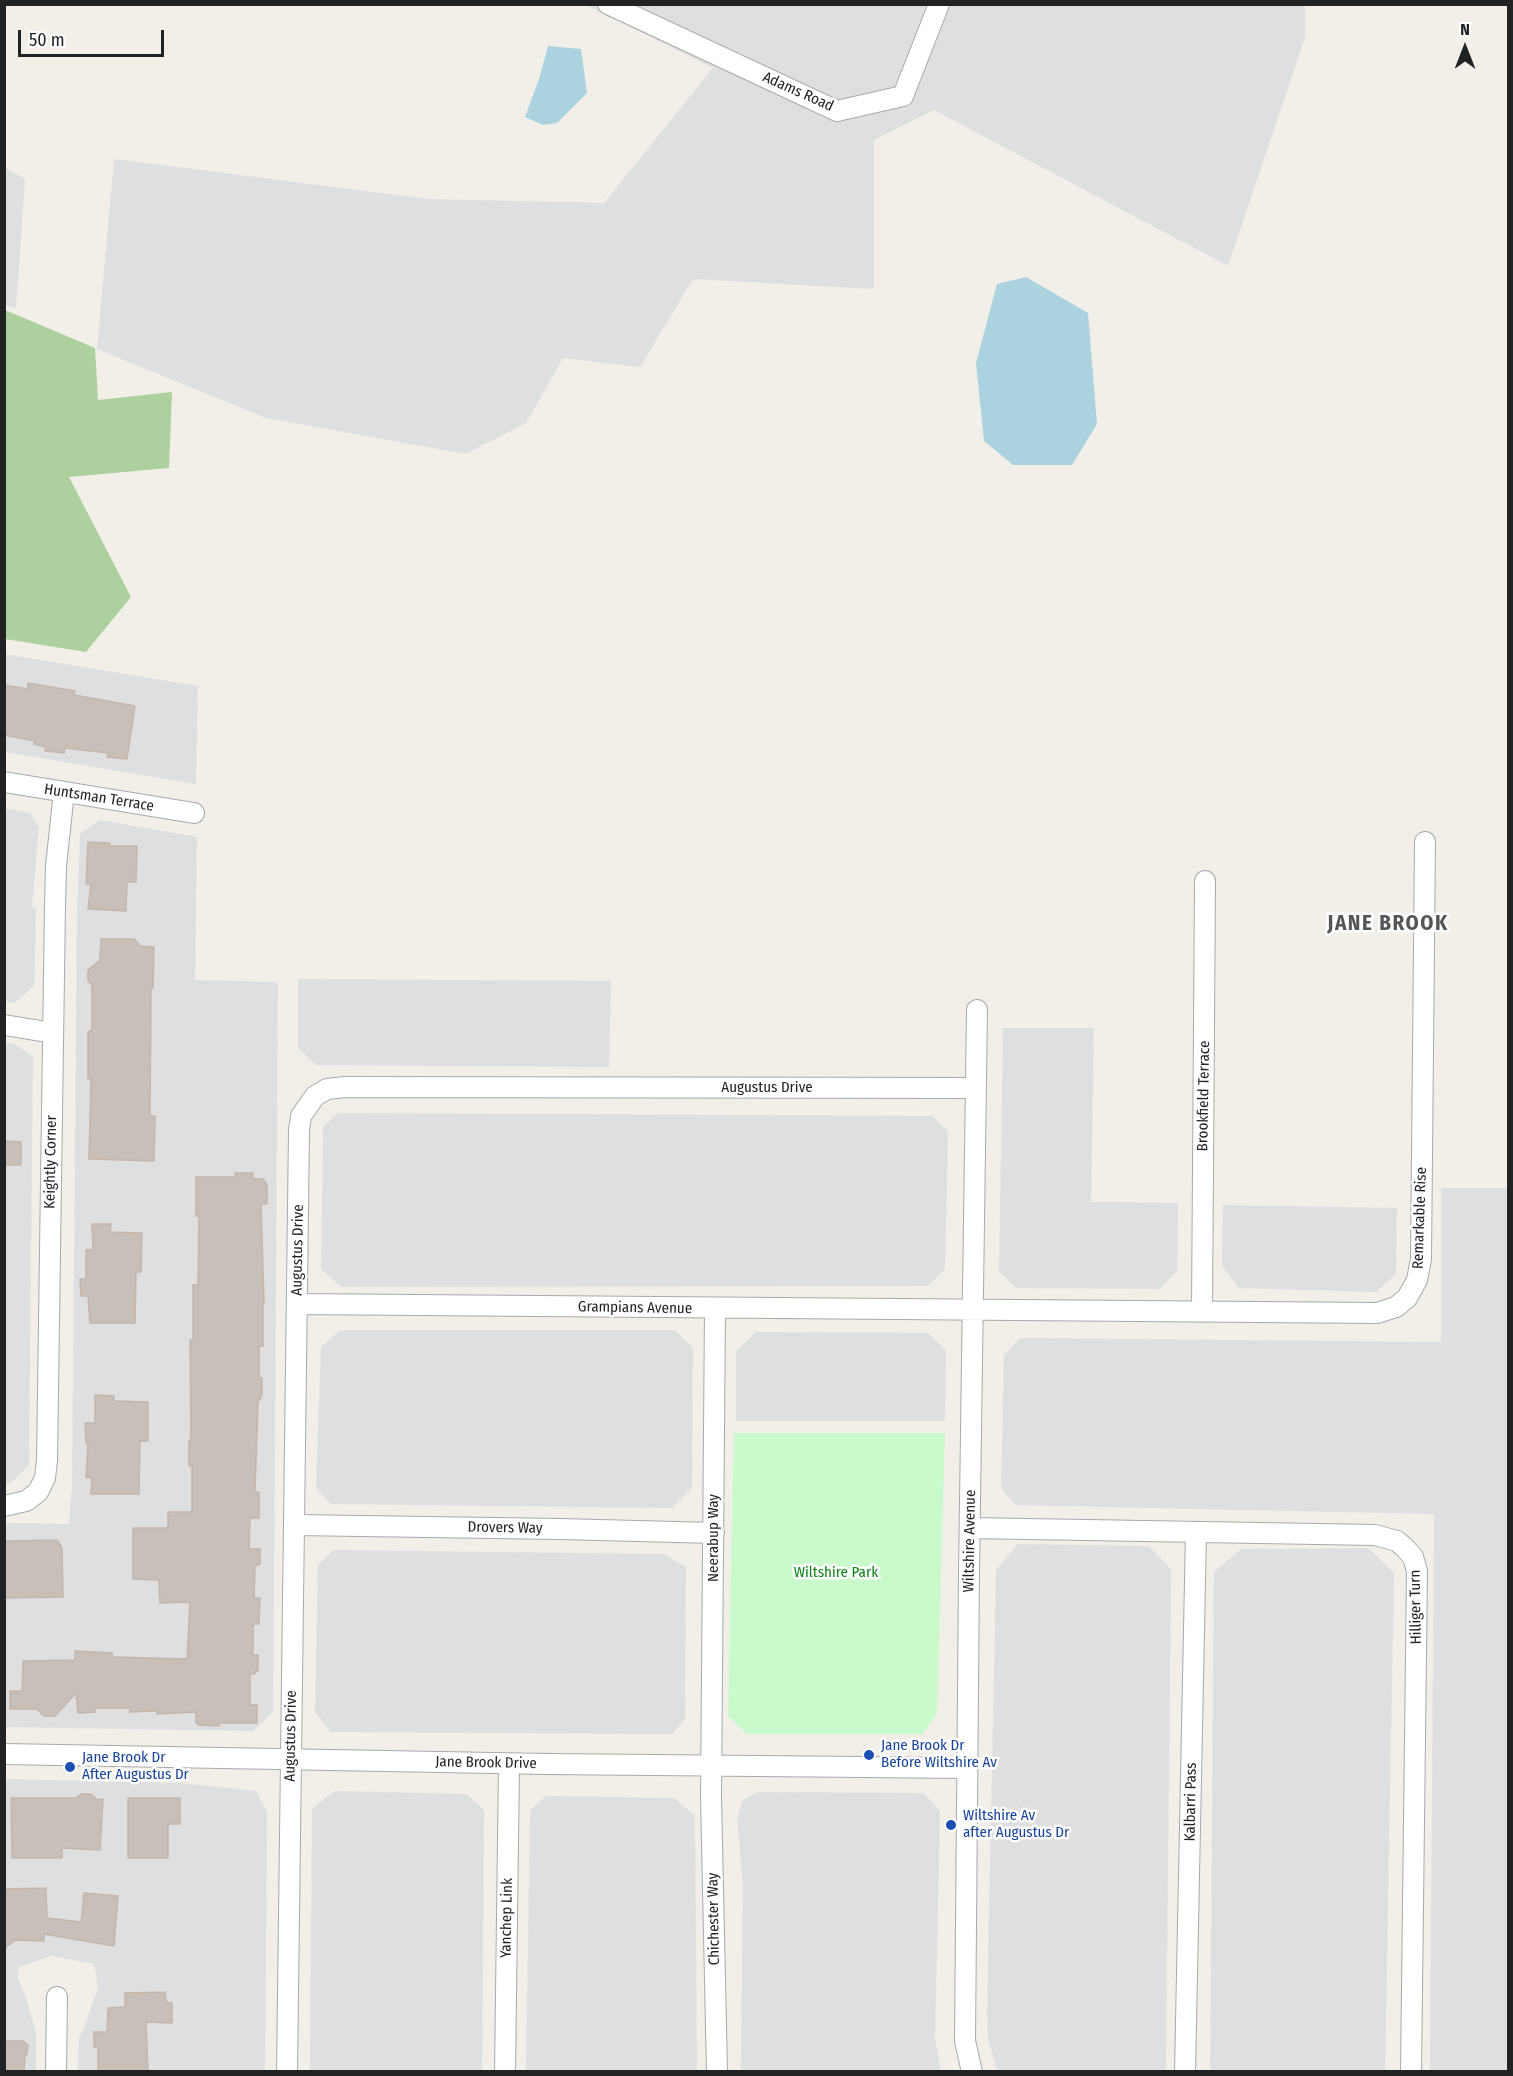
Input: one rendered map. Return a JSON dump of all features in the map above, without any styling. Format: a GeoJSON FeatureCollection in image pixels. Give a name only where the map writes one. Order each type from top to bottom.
{"type":"FeatureCollection","features":[{"type":"Feature","properties":{"kind":"street","name":"Adams Road"},"geometry":{"type":"LineString","coordinates":[[608,4],[837,111],[903,96],[939,4]]}},
{"type":"Feature","properties":{"kind":"street","name":"Huntsman Terrace"},"geometry":{"type":"LineString","coordinates":[[4,782],[194,813]]}},
{"type":"Feature","properties":{"kind":"street","name":"Keightly Corner"},"geometry":{"type":"LineString","coordinates":[[4,1506],[26,1501],[38,1492],[45,1478],[47,1460],[56,866],[64,792]]}},
{"type":"Feature","properties":{"kind":"street","name":"Remarkable Rise"},"geometry":{"type":"LineString","coordinates":[[973,1311],[1377,1313],[1396,1307],[1407,1298],[1417,1280],[1421,1259],[1425,842]]}},
{"type":"Feature","properties":{"kind":"street","name":"Brookfield Terrace"},"geometry":{"type":"LineString","coordinates":[[1202,1312],[1205,881]]}},
{"type":"Feature","properties":{"kind":"street","name":"Wiltshire Avenue"},"geometry":{"type":"LineString","coordinates":[[972,2072],[965,2041],[977,1010]]}},
{"type":"Feature","properties":{"kind":"street"},"geometry":{"type":"LineString","coordinates":[[4,1025],[53,1033]]}},
{"type":"Feature","properties":{"kind":"street","name":"Augustus Drive"},"geometry":{"type":"LineString","coordinates":[[287,2072],[300,1123],[301,1116],[315,1096],[327,1089],[345,1087],[976,1088]]}},
{"type":"Feature","properties":{"kind":"street","name":"Grampians Avenue"},"geometry":{"type":"LineString","coordinates":[[297,1304],[973,1311]]}},
{"type":"Feature","properties":{"kind":"street","name":"Neerabup Way"},"geometry":{"type":"LineString","coordinates":[[712,1767],[715,1309]]}},
{"type":"Feature","properties":{"kind":"street","name":"Drovers Way"},"geometry":{"type":"LineString","coordinates":[[295,1525],[714,1533]]}},
{"type":"Feature","properties":{"kind":"street","name":"Hilliger Turn"},"geometry":{"type":"LineString","coordinates":[[970,1528],[1376,1535],[1397,1541],[1405,1548],[1416,1564],[1411,2072]]}},
{"type":"Feature","properties":{"kind":"street","name":"Kalbarri Pass"},"geometry":{"type":"LineString","coordinates":[[1185,2072],[1196,1532]]}},
{"type":"Feature","properties":{"kind":"street","name":"Jane Brook Drive"},"geometry":{"type":"LineString","coordinates":[[4,1754],[712,1767],[967,1768]]}},
{"type":"Feature","properties":{"kind":"street","name":"Yanchep Link"},"geometry":{"type":"LineString","coordinates":[[505,2072],[509,1764]]}},
{"type":"Feature","properties":{"kind":"street","name":"Chichester Way"},"geometry":{"type":"LineString","coordinates":[[712,1767],[717,2072]]}},
{"type":"Feature","properties":{"kind":"street"},"geometry":{"type":"LineString","coordinates":[[56,2072],[57,1997]]}},
{"type":"Feature","properties":{"kind":"shaded area"},"geometry":{"type":"Polygon","coordinates":[[[586,5],[1305,5],[1305,37],[1228,266],[934,110],[874,140],[874,289],[693,279],[640,367],[563,358],[526,423],[466,454],[266,418],[97,349],[114,159],[429,199],[604,203],[713,68],[586,5]]]}},
{"type":"Feature","properties":{"kind":"shaded area"},"geometry":{"type":"Polygon","coordinates":[[[4,167],[25,179],[16,308],[5,305],[4,167]]]}},
{"type":"Feature","properties":{"kind":"shaded area"},"geometry":{"type":"Polygon","coordinates":[[[4,654],[198,686],[196,784],[5,752],[4,654]]]}},
{"type":"Feature","properties":{"kind":"shaded area"},"geometry":{"type":"Polygon","coordinates":[[[4,808],[30,813],[39,827],[32,907],[36,908],[34,986],[15,1003],[5,1001],[4,808]]]}},
{"type":"Feature","properties":{"kind":"shaded area"},"geometry":{"type":"Polygon","coordinates":[[[100,820],[197,837],[195,980],[278,982],[273,1712],[253,1731],[5,1727],[5,1523],[69,1524],[72,1485],[77,919],[80,834],[100,820]]]}},
{"type":"Feature","properties":{"kind":"shaded area"},"geometry":{"type":"Polygon","coordinates":[[[298,979],[611,981],[609,1067],[316,1065],[298,1048],[298,979]]]}},
{"type":"Feature","properties":{"kind":"shaded area"},"geometry":{"type":"Polygon","coordinates":[[[1003,1028],[1094,1028],[1091,1202],[1178,1203],[1177,1271],[1160,1289],[1016,1288],[999,1271],[1003,1028]]]}},
{"type":"Feature","properties":{"kind":"shaded area"},"geometry":{"type":"Polygon","coordinates":[[[4,1042],[15,1044],[33,1057],[29,1465],[11,1483],[4,1483],[4,1042]]]}},
{"type":"Feature","properties":{"kind":"shaded area"},"geometry":{"type":"Polygon","coordinates":[[[338,1113],[932,1116],[948,1131],[945,1269],[928,1286],[341,1287],[321,1269],[323,1127],[338,1113]]]}},
{"type":"Feature","properties":{"kind":"shaded area"},"geometry":{"type":"Polygon","coordinates":[[[1441,1188],[1508,1188],[1508,2071],[1430,2071],[1434,1514],[1015,1505],[1001,1488],[1004,1355],[1020,1338],[1441,1342],[1441,1188]]]}},
{"type":"Feature","properties":{"kind":"shaded area"},"geometry":{"type":"Polygon","coordinates":[[[1223,1205],[1397,1208],[1396,1274],[1376,1292],[1239,1288],[1222,1266],[1223,1205]]]}},
{"type":"Feature","properties":{"kind":"shaded area"},"geometry":{"type":"Polygon","coordinates":[[[340,1330],[675,1330],[693,1348],[692,1488],[672,1508],[331,1504],[316,1488],[321,1347],[340,1330]]]}},
{"type":"Feature","properties":{"kind":"shaded area"},"geometry":{"type":"Polygon","coordinates":[[[756,1332],[928,1333],[946,1350],[945,1421],[736,1421],[736,1351],[756,1332]]]}},
{"type":"Feature","properties":{"kind":"shaded area"},"geometry":{"type":"Polygon","coordinates":[[[1018,1544],[1149,1546],[1171,1569],[1166,2071],[997,2071],[988,2038],[987,2014],[996,1570],[1018,1544]]]}},
{"type":"Feature","properties":{"kind":"shaded area"},"geometry":{"type":"Polygon","coordinates":[[[1368,1548],[1394,1573],[1385,2071],[1210,2071],[1214,1572],[1241,1549],[1368,1548]]]}},
{"type":"Feature","properties":{"kind":"shaded area"},"geometry":{"type":"Polygon","coordinates":[[[334,1550],[663,1554],[686,1567],[685,1719],[672,1734],[331,1732],[315,1712],[318,1565],[334,1550]]]}},
{"type":"Feature","properties":{"kind":"shaded area"},"geometry":{"type":"Polygon","coordinates":[[[5,1779],[181,1783],[256,1791],[267,1812],[265,2071],[78,2071],[79,2038],[98,1987],[94,1964],[51,1956],[19,1967],[17,1976],[36,2033],[36,2071],[5,2072],[5,1779]]]}},
{"type":"Feature","properties":{"kind":"shaded area"},"geometry":{"type":"Polygon","coordinates":[[[334,1791],[467,1794],[484,1810],[482,2071],[310,2071],[312,1809],[334,1791]]]}},
{"type":"Feature","properties":{"kind":"shaded area"},"geometry":{"type":"Polygon","coordinates":[[[758,1792],[924,1793],[940,1811],[935,2040],[941,2071],[741,2071],[743,1886],[737,1817],[743,1800],[758,1792]]]}},
{"type":"Feature","properties":{"kind":"shaded area"},"geometry":{"type":"Polygon","coordinates":[[[546,1796],[674,1798],[695,1816],[697,2071],[526,2071],[530,1810],[546,1796]]]}},
{"type":"Feature","properties":{"kind":"green space"},"geometry":{"type":"Polygon","coordinates":[[[5,310],[95,348],[98,400],[172,392],[169,468],[69,477],[131,597],[86,652],[5,639],[5,310]]]}},
{"type":"Feature","properties":{"kind":"green space","name":"Wiltshire Park"},"geometry":{"type":"Polygon","coordinates":[[[734,1433],[945,1433],[937,1713],[923,1734],[747,1734],[728,1716],[734,1433]]]}},
{"type":"Feature","properties":{"kind":"water"},"geometry":{"type":"Polygon","coordinates":[[[548,46],[581,49],[587,93],[557,123],[543,125],[525,117],[548,46]]]}},
{"type":"Feature","properties":{"kind":"water"},"geometry":{"type":"Polygon","coordinates":[[[1026,277],[1088,313],[1097,424],[1072,465],[1013,465],[984,441],[976,363],[997,284],[1026,277]]]}},
{"type":"Feature","properties":{"kind":"building"},"geometry":{"type":"Polygon","coordinates":[[[28,683],[75,691],[74,695],[135,706],[127,759],[107,757],[108,753],[65,748],[64,753],[45,751],[46,747],[34,744],[35,741],[4,735],[4,685],[28,689],[28,683]]]}},
{"type":"Feature","properties":{"kind":"building"},"geometry":{"type":"Polygon","coordinates":[[[88,842],[110,843],[110,846],[137,846],[136,882],[127,882],[126,911],[88,909],[91,884],[86,884],[88,842]]]}},
{"type":"Feature","properties":{"kind":"building"},"geometry":{"type":"Polygon","coordinates":[[[101,939],[134,939],[140,946],[154,947],[153,988],[151,988],[150,1116],[155,1116],[154,1161],[89,1159],[91,1079],[88,1079],[88,1032],[92,1030],[92,985],[88,981],[88,970],[100,960],[101,939]]]}},
{"type":"Feature","properties":{"kind":"building"},"geometry":{"type":"Polygon","coordinates":[[[4,1141],[21,1142],[21,1165],[4,1165],[4,1141]]]}},
{"type":"Feature","properties":{"kind":"building"},"geometry":{"type":"Polygon","coordinates":[[[235,1173],[253,1173],[253,1179],[263,1179],[267,1185],[267,1204],[261,1204],[264,1303],[263,1346],[259,1346],[259,1378],[262,1378],[262,1394],[258,1400],[255,1492],[259,1492],[259,1518],[250,1518],[249,1549],[260,1549],[260,1564],[255,1566],[254,1598],[260,1598],[259,1624],[253,1624],[253,1655],[258,1655],[258,1671],[250,1674],[250,1705],[257,1705],[257,1723],[198,1725],[196,1712],[157,1714],[157,1711],[130,1712],[130,1708],[95,1708],[95,1712],[78,1713],[76,1693],[55,1716],[44,1716],[37,1709],[10,1709],[10,1691],[22,1691],[23,1661],[75,1660],[75,1651],[112,1653],[113,1657],[187,1659],[190,1602],[160,1603],[159,1580],[133,1579],[133,1528],[168,1528],[168,1512],[192,1512],[192,1466],[189,1466],[190,1340],[193,1340],[193,1285],[198,1285],[199,1216],[196,1216],[196,1177],[235,1177],[235,1173]]]}},
{"type":"Feature","properties":{"kind":"building"},"geometry":{"type":"Polygon","coordinates":[[[92,1224],[111,1224],[110,1232],[142,1233],[141,1272],[136,1272],[135,1323],[90,1323],[88,1296],[81,1296],[80,1279],[86,1279],[86,1250],[93,1250],[92,1224]]]}},
{"type":"Feature","properties":{"kind":"building"},"geometry":{"type":"Polygon","coordinates":[[[95,1395],[114,1396],[114,1401],[148,1402],[148,1441],[140,1441],[139,1494],[91,1494],[92,1478],[86,1477],[88,1443],[86,1443],[85,1423],[95,1423],[95,1395]]]}},
{"type":"Feature","properties":{"kind":"building"},"geometry":{"type":"Polygon","coordinates":[[[57,1540],[62,1548],[63,1597],[4,1598],[4,1541],[57,1540]]]}},
{"type":"Feature","properties":{"kind":"building"},"geometry":{"type":"Polygon","coordinates":[[[81,1794],[91,1794],[97,1800],[103,1799],[100,1850],[62,1848],[62,1858],[12,1858],[11,1798],[76,1798],[81,1794]]]}},
{"type":"Feature","properties":{"kind":"building"},"geometry":{"type":"Polygon","coordinates":[[[128,1798],[180,1798],[180,1824],[168,1824],[168,1858],[128,1858],[128,1798]]]}},
{"type":"Feature","properties":{"kind":"building"},"geometry":{"type":"Polygon","coordinates":[[[46,1888],[47,1918],[81,1922],[84,1893],[118,1896],[114,1946],[44,1934],[44,1941],[15,1940],[4,1949],[4,1889],[46,1888]]]}},
{"type":"Feature","properties":{"kind":"building"},"geometry":{"type":"Polygon","coordinates":[[[165,1992],[166,2002],[172,2003],[172,2023],[146,2022],[148,2071],[98,2072],[98,2047],[94,2047],[94,2032],[107,2032],[108,2008],[125,2007],[125,1993],[165,1992]]]}},
{"type":"Feature","properties":{"kind":"building"},"geometry":{"type":"Polygon","coordinates":[[[4,2041],[23,2041],[28,2045],[24,2072],[4,2072],[4,2041]]]}},
{"type":"Feature","properties":{"kind":"place","name":"Jane Brook Dr Before Wiltshire Av"},"geometry":{"type":"Point","coordinates":[869,1755]}},
{"type":"Feature","properties":{"kind":"place","name":"Jane Brook Dr After Augustus Dr"},"geometry":{"type":"Point","coordinates":[70,1767]}},
{"type":"Feature","properties":{"kind":"place","name":"Wiltshire Av after Augustus Dr"},"geometry":{"type":"Point","coordinates":[951,1825]}},
{"type":"Feature","properties":{"kind":"district","name":"JANE BROOK"},"geometry":{"type":"Point","coordinates":[1388,924]}}]}
